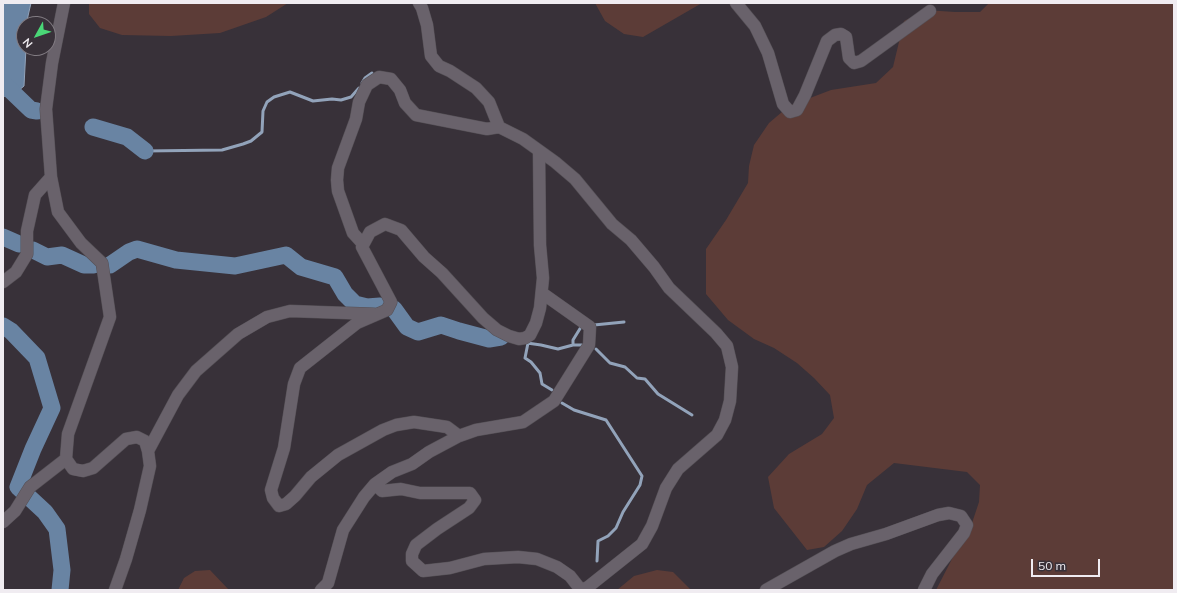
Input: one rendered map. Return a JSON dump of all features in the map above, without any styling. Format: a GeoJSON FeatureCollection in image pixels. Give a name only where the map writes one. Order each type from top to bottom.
{"type":"FeatureCollection","features":[{"type":"Feature","properties":{"kind":"street"},"geometry":{"type":"LineString","coordinates":[[64,3],[52,63],[46,109],[51,177],[58,212],[81,243],[102,263],[110,317],[68,434],[66,459],[73,469],[83,471],[93,468],[126,439],[137,437],[145,441],[150,466],[149,475],[126,559],[115,590]]}},
{"type":"Feature","properties":{"kind":"street"},"geometry":{"type":"LineString","coordinates":[[418,3],[422,8],[427,25],[431,56],[439,66],[450,71],[476,88],[489,102],[499,127]]}},
{"type":"Feature","properties":{"kind":"street"},"geometry":{"type":"LineString","coordinates":[[736,3],[755,26],[768,53],[783,104],[790,112],[797,110],[805,96],[824,46],[827,41],[835,35],[841,34],[846,37],[849,58],[854,63],[861,61],[930,11]]}},
{"type":"Feature","properties":{"kind":"street"},"geometry":{"type":"LineString","coordinates":[[375,484],[382,491],[401,489],[420,493],[470,493],[474,500],[469,508],[416,545],[412,554],[412,562],[422,571],[450,568],[484,558],[518,557],[537,559],[557,567],[570,576],[581,590],[588,587],[642,544],[652,526],[666,488],[678,469],[717,435],[725,420],[730,401],[732,366],[727,346],[716,333],[670,288],[631,240],[612,224],[575,179],[555,162],[523,139],[499,127],[487,129],[416,115],[405,103],[400,90],[391,80],[379,77],[367,85],[359,102],[356,119],[338,168],[336,180],[338,191],[353,233],[363,244],[362,248],[390,302],[387,310],[357,323],[300,368],[294,384],[284,448],[272,490],[273,498],[279,506],[286,504],[295,496],[310,477],[338,455],[383,430],[396,425],[414,422],[447,427],[458,436]]}},
{"type":"Feature","properties":{"kind":"street"},"geometry":{"type":"LineString","coordinates":[[362,248],[370,232],[385,224],[400,230],[483,318],[497,330],[508,336],[518,339],[525,338],[530,334],[536,323],[542,293],[543,278],[540,245],[539,150]]}},
{"type":"Feature","properties":{"kind":"street"},"geometry":{"type":"LineString","coordinates":[[3,282],[16,272],[27,254],[27,231],[35,195],[51,177]]}},
{"type":"Feature","properties":{"kind":"street"},"geometry":{"type":"LineString","coordinates":[[321,590],[328,583],[343,530],[364,497],[375,484],[392,472],[412,464],[429,452],[458,436],[476,430],[523,422],[554,401],[589,345],[590,327],[542,293]]}},
{"type":"Feature","properties":{"kind":"street"},"geometry":{"type":"LineString","coordinates":[[148,451],[178,395],[196,371],[238,334],[266,317],[290,311],[377,314]]}},
{"type":"Feature","properties":{"kind":"street"},"geometry":{"type":"LineString","coordinates":[[3,522],[15,511],[30,487],[66,459]]}},
{"type":"Feature","properties":{"kind":"street"},"geometry":{"type":"LineString","coordinates":[[766,590],[835,551],[851,544],[886,534],[938,515],[949,513],[961,516],[967,525],[964,533],[932,574],[924,590]]}},
{"type":"Feature","properties":{"kind":"shaded area"},"geometry":{"type":"Polygon","coordinates":[[[89,3],[288,3],[266,17],[220,33],[171,36],[122,35],[100,28],[89,14],[89,3]]]}},
{"type":"Feature","properties":{"kind":"shaded area"},"geometry":{"type":"Polygon","coordinates":[[[595,3],[702,3],[643,37],[624,34],[605,21],[595,3]]]}},
{"type":"Feature","properties":{"kind":"shaded area"},"geometry":{"type":"Polygon","coordinates":[[[989,3],[1174,3],[1174,590],[936,590],[953,557],[970,529],[979,502],[980,485],[967,472],[894,463],[867,485],[857,509],[842,531],[824,547],[807,550],[774,508],[768,477],[789,454],[822,434],[834,418],[830,395],[797,363],[774,348],[754,339],[728,320],[706,294],[706,249],[726,220],[748,183],[749,166],[754,145],[769,123],[789,106],[831,90],[876,83],[893,67],[904,21],[925,10],[980,12],[989,3]]]}},
{"type":"Feature","properties":{"kind":"shaded area"},"geometry":{"type":"Polygon","coordinates":[[[210,570],[229,590],[178,590],[184,578],[195,571],[210,570]]]}},
{"type":"Feature","properties":{"kind":"shaded area"},"geometry":{"type":"Polygon","coordinates":[[[657,570],[673,572],[691,590],[617,590],[634,576],[657,570]]]}},
{"type":"Feature","properties":{"kind":"water"},"geometry":{"type":"Polygon","coordinates":[[[3,3],[31,3],[28,16],[16,16],[16,56],[26,56],[24,86],[11,97],[3,96],[3,3]]]}},
{"type":"Feature","properties":{"kind":"waterway"},"geometry":{"type":"LineString","coordinates":[[362,83],[365,78],[372,73]]}},
{"type":"Feature","properties":{"kind":"waterway"},"geometry":{"type":"LineString","coordinates":[[3,83],[31,110],[37,111]]}},
{"type":"Feature","properties":{"kind":"waterway"},"geometry":{"type":"LineString","coordinates":[[145,151],[222,150],[243,144],[251,141],[262,132],[263,111],[267,102],[274,97],[290,92],[313,101],[332,99],[341,100],[351,97],[359,88]]}},
{"type":"Feature","properties":{"kind":"waterway"},"geometry":{"type":"LineString","coordinates":[[93,127],[127,137],[145,151]]}},
{"type":"Feature","properties":{"kind":"waterway"},"geometry":{"type":"LineString","coordinates":[[3,237],[19,244]]}},
{"type":"Feature","properties":{"kind":"waterway"},"geometry":{"type":"LineString","coordinates":[[110,265],[129,252],[137,249],[176,260],[235,266],[286,255],[301,267],[335,277],[345,294],[355,304],[367,307],[380,306]]}},
{"type":"Feature","properties":{"kind":"waterway"},"geometry":{"type":"LineString","coordinates":[[33,250],[47,257],[62,255],[84,265],[94,265]]}},
{"type":"Feature","properties":{"kind":"waterway"},"geometry":{"type":"LineString","coordinates":[[394,309],[407,327],[418,332],[441,325],[489,339],[501,337]]}},
{"type":"Feature","properties":{"kind":"waterway"},"geometry":{"type":"LineString","coordinates":[[594,325],[624,322]]}},
{"type":"Feature","properties":{"kind":"waterway"},"geometry":{"type":"LineString","coordinates":[[3,326],[11,331],[37,358],[52,408],[33,449],[18,487],[45,512],[57,529],[62,570],[60,590]]}},
{"type":"Feature","properties":{"kind":"waterway"},"geometry":{"type":"LineString","coordinates":[[573,345],[573,340],[581,327]]}},
{"type":"Feature","properties":{"kind":"waterway"},"geometry":{"type":"LineString","coordinates":[[527,343],[558,349],[573,345],[582,345]]}},
{"type":"Feature","properties":{"kind":"waterway"},"geometry":{"type":"LineString","coordinates":[[528,343],[525,358],[531,362],[540,373],[542,384],[552,390]]}},
{"type":"Feature","properties":{"kind":"waterway"},"geometry":{"type":"LineString","coordinates":[[596,349],[610,363],[625,367],[637,378],[645,379],[658,394],[692,415]]}},
{"type":"Feature","properties":{"kind":"waterway"},"geometry":{"type":"LineString","coordinates":[[562,403],[574,410],[606,420],[642,476],[640,485],[623,512],[616,528],[608,536],[598,541],[597,561]]}}]}
